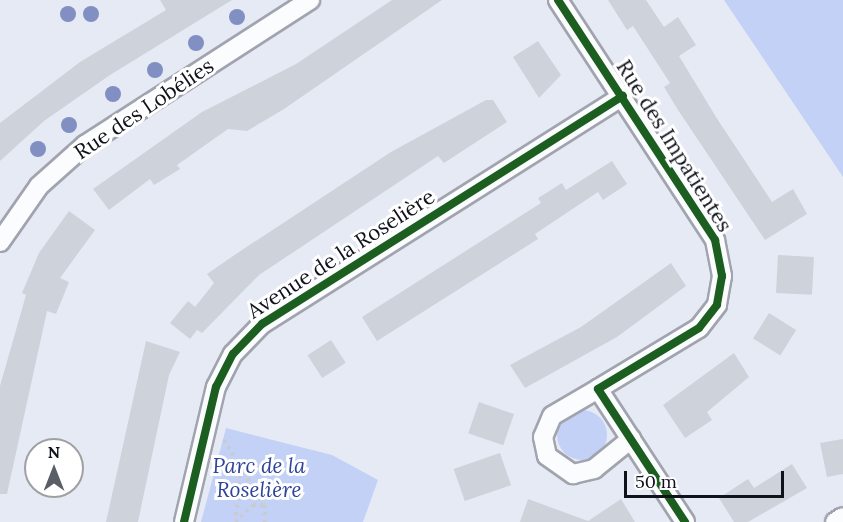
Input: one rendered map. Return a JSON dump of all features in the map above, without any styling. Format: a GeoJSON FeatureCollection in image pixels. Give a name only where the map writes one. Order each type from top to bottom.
{"type":"FeatureCollection","features":[{"type":"Feature","properties":{"kind":"street","name":"Rue des Lobélies"},"geometry":{"type":"LineString","coordinates":[[0,242],[39,186],[85,145],[310,0]]}},
{"type":"Feature","properties":{"kind":"street","name":"Rue des Impatientes"},"geometry":{"type":"LineString","coordinates":[[558,0],[623,96],[715,240],[722,276],[717,305],[699,328],[552,416],[543,437],[547,456],[573,474],[594,469],[631,440]]}},
{"type":"Feature","properties":{"kind":"street","name":"Avenue de la Roselière"},"geometry":{"type":"LineString","coordinates":[[184,522],[208,414],[233,354],[262,324],[623,96]]}},
{"type":"Feature","properties":{"kind":"street"},"geometry":{"type":"LineString","coordinates":[[598,389],[685,522]]}},
{"type":"Feature","properties":{"kind":"street"},"geometry":{"type":"LineString","coordinates":[[835,522],[843,517]]}},
{"type":"Feature","properties":{"kind":"path"},"geometry":{"type":"LineString","coordinates":[[208,414],[264,505],[265,522]]}},
{"type":"Feature","properties":{"kind":"path"},"geometry":{"type":"LineString","coordinates":[[234,522],[240,466]]}},
{"type":"Feature","properties":{"kind":"path"},"geometry":{"type":"LineString","coordinates":[[236,516],[253,505],[264,505]]}},
{"type":"Feature","properties":{"kind":"green space"},"geometry":{"type":"Polygon","coordinates":[[[724,0],[843,0],[843,177],[724,0]]]}},
{"type":"Feature","properties":{"kind":"green space"},"geometry":{"type":"Polygon","coordinates":[[[582,410],[600,417],[607,435],[600,453],[582,460],[564,453],[557,435],[564,417],[582,410]]]}},
{"type":"Feature","properties":{"kind":"green space","name":"Parc de la Roselière"},"geometry":{"type":"Polygon","coordinates":[[[226,428],[332,455],[378,480],[363,522],[201,522],[226,428]]]}},
{"type":"Feature","properties":{"kind":"building"},"geometry":{"type":"Polygon","coordinates":[[[160,0],[232,0],[110,75],[44,121],[0,161],[0,123],[80,62],[166,10],[160,0]]]}},
{"type":"Feature","properties":{"kind":"building"},"geometry":{"type":"Polygon","coordinates":[[[392,0],[442,0],[284,109],[247,131],[228,129],[177,165],[180,169],[154,185],[150,179],[109,210],[93,189],[202,112],[296,64],[392,0]]]}},
{"type":"Feature","properties":{"kind":"building"},"geometry":{"type":"Polygon","coordinates":[[[608,0],[646,0],[664,27],[678,17],[696,45],[679,56],[716,117],[772,202],[793,189],[807,214],[765,240],[678,110],[664,87],[670,83],[633,26],[627,30],[608,0]]]}},
{"type":"Feature","properties":{"kind":"building"},"geometry":{"type":"Polygon","coordinates":[[[538,41],[561,75],[539,98],[513,57],[538,41]]]}},
{"type":"Feature","properties":{"kind":"building"},"geometry":{"type":"Polygon","coordinates":[[[486,100],[493,100],[507,122],[444,163],[438,156],[259,275],[202,333],[197,330],[190,339],[170,323],[188,301],[195,307],[214,283],[207,274],[391,152],[486,100]]]}},
{"type":"Feature","properties":{"kind":"building"},"geometry":{"type":"Polygon","coordinates":[[[612,161],[627,184],[603,200],[598,192],[535,234],[538,239],[377,341],[362,317],[541,203],[538,198],[562,183],[566,190],[612,161]]]}},
{"type":"Feature","properties":{"kind":"building"},"geometry":{"type":"Polygon","coordinates":[[[69,211],[95,230],[60,278],[69,282],[56,314],[47,311],[7,494],[0,494],[0,386],[26,295],[22,293],[39,253],[69,211]]]}},
{"type":"Feature","properties":{"kind":"building"},"geometry":{"type":"Polygon","coordinates":[[[778,255],[814,257],[812,295],[776,293],[778,255]]]}},
{"type":"Feature","properties":{"kind":"building"},"geometry":{"type":"Polygon","coordinates":[[[671,263],[686,286],[617,337],[525,388],[510,365],[581,327],[671,263]]]}},
{"type":"Feature","properties":{"kind":"building"},"geometry":{"type":"Polygon","coordinates":[[[769,313],[796,330],[780,355],[753,338],[769,313]]]}},
{"type":"Feature","properties":{"kind":"building"},"geometry":{"type":"Polygon","coordinates":[[[331,340],[346,363],[322,378],[308,355],[331,340]]]}},
{"type":"Feature","properties":{"kind":"building"},"geometry":{"type":"Polygon","coordinates":[[[146,341],[180,352],[169,375],[138,522],[106,522],[146,341]]]}},
{"type":"Feature","properties":{"kind":"building"},"geometry":{"type":"Polygon","coordinates":[[[734,353],[749,377],[707,412],[712,420],[685,438],[663,405],[734,353]]]}},
{"type":"Feature","properties":{"kind":"building"},"geometry":{"type":"Polygon","coordinates":[[[479,402],[514,414],[503,445],[468,433],[479,402]]]}},
{"type":"Feature","properties":{"kind":"building"},"geometry":{"type":"Polygon","coordinates":[[[843,439],[843,474],[827,477],[820,443],[843,439]]]}},
{"type":"Feature","properties":{"kind":"building"},"geometry":{"type":"Polygon","coordinates":[[[500,453],[511,485],[465,501],[454,469],[500,453]]]}},
{"type":"Feature","properties":{"kind":"building"},"geometry":{"type":"Polygon","coordinates":[[[792,464],[807,488],[748,522],[734,522],[719,498],[748,479],[754,488],[792,464]]]}},
{"type":"Feature","properties":{"kind":"building"},"geometry":{"type":"Polygon","coordinates":[[[528,499],[588,521],[621,499],[635,522],[520,522],[528,499]]]}},
{"type":"Feature","properties":{"kind":"cycle path"},"geometry":{"type":"LineString","coordinates":[[558,0],[715,240],[722,276],[717,305],[699,328],[598,389],[685,522]]}},
{"type":"Feature","properties":{"kind":"cycle path"},"geometry":{"type":"LineString","coordinates":[[184,522],[216,387],[233,354],[262,324],[623,96]]}}]}
